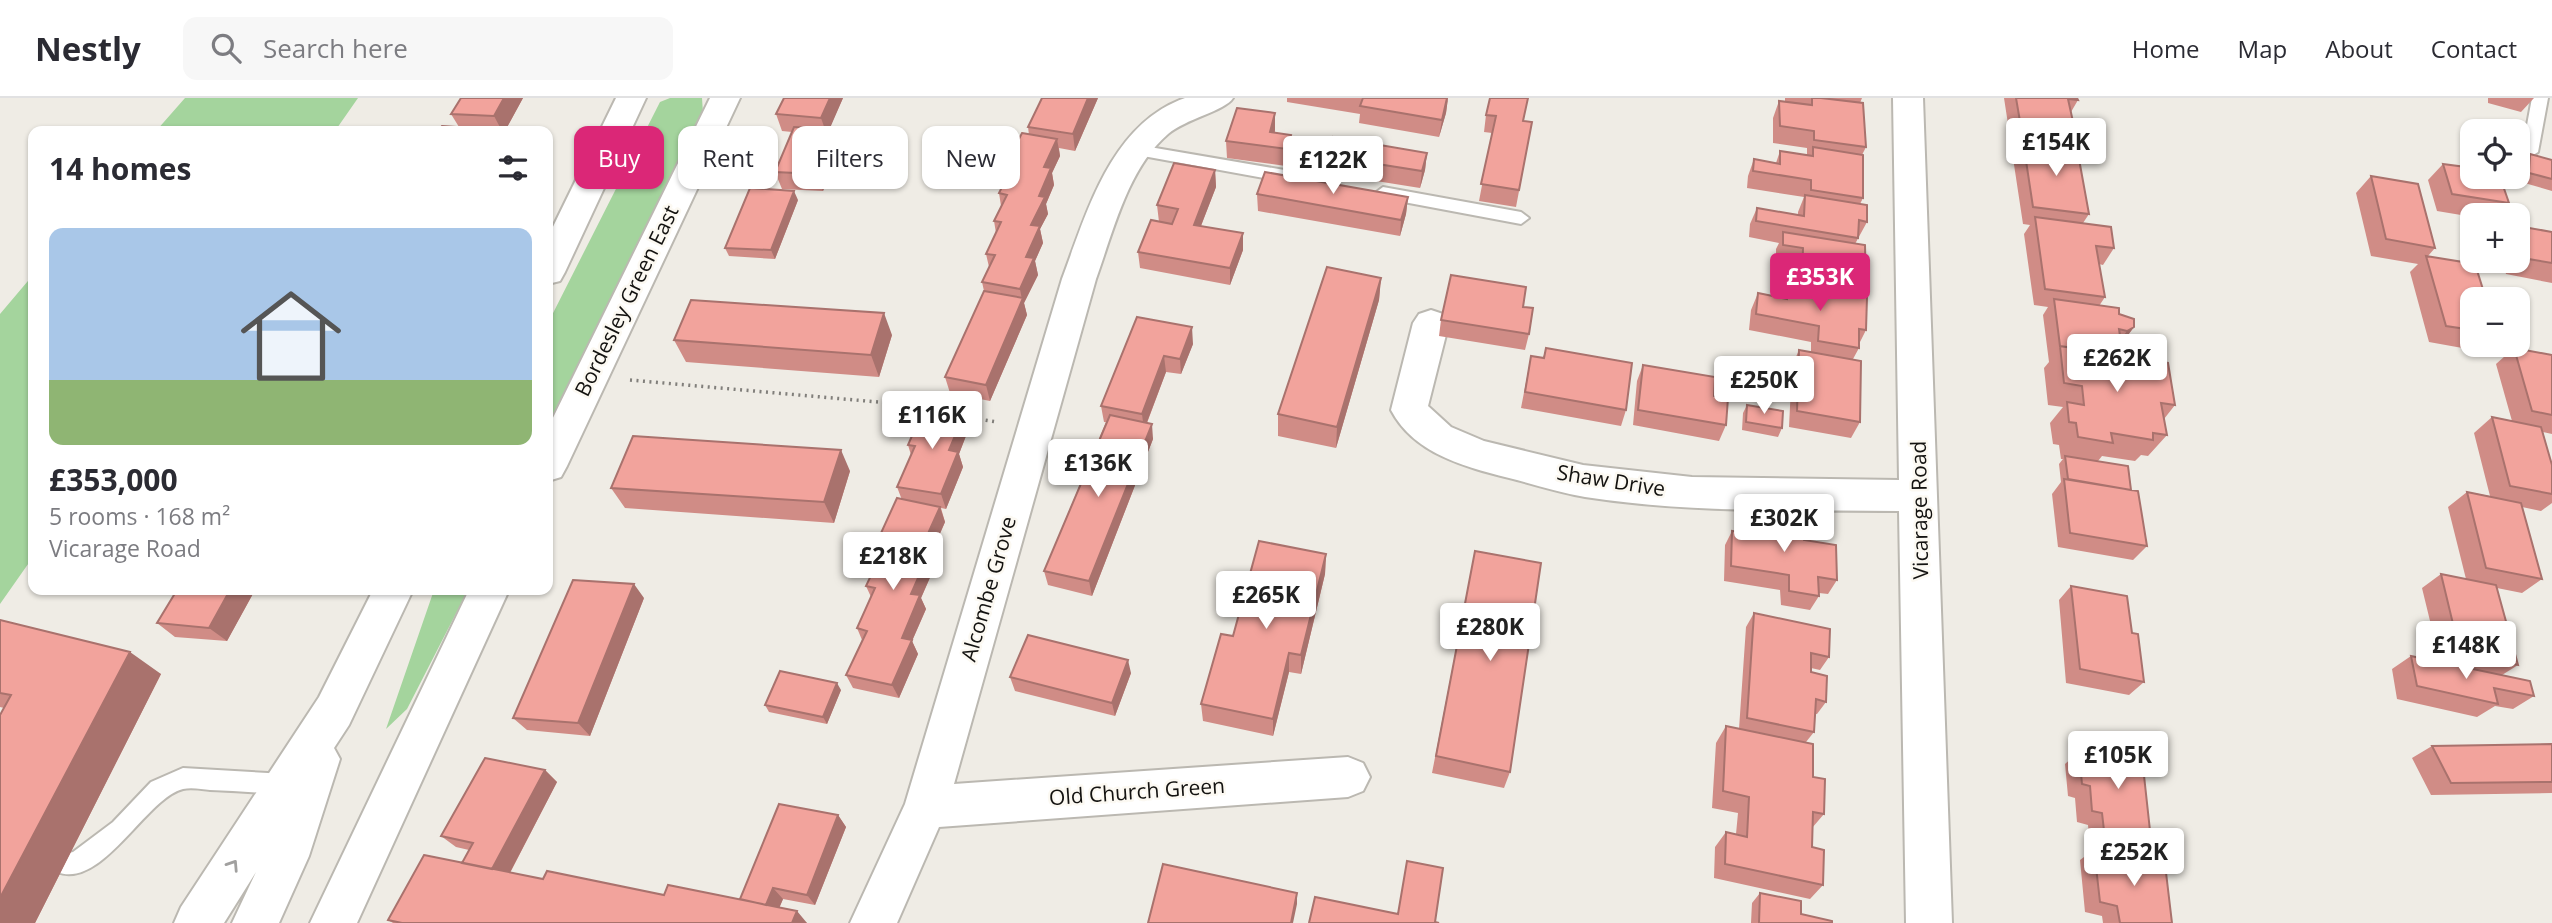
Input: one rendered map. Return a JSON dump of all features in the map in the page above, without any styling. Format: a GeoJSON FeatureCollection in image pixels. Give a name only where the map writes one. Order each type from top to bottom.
{"type":"FeatureCollection","features":[{"type":"Feature","properties":{"kind":"street"},"geometry":{"type":"LineString","coordinates":[[553,262],[631,98]]}},
{"type":"Feature","properties":{"kind":"street","name":"Bordesley Green East"},"geometry":{"type":"LineString","coordinates":[[553,456],[725,98]]}},
{"type":"Feature","properties":{"kind":"street","name":"Alcombe Grove"},"geometry":{"type":"LineString","coordinates":[[873,923],[926,807],[1079,279],[1106,211],[1138,150],[1154,130],[1171,116],[1218,98]]}},
{"type":"Feature","properties":{"kind":"street","name":"Vicarage Road"},"geometry":{"type":"LineString","coordinates":[[1908,98],[1929,923]]}},
{"type":"Feature","properties":{"kind":"street","name":"Shaw Drive"},"geometry":{"type":"LineString","coordinates":[[1431,323],[1409,410],[1438,438],[1478,455],[1583,481],[1692,493],[1919,496]]}},
{"type":"Feature","properties":{"kind":"street"},"geometry":{"type":"LineString","coordinates":[[197,923],[334,711],[391,595]]}},
{"type":"Feature","properties":{"kind":"street"},"geometry":{"type":"LineString","coordinates":[[333,923],[487,595]]}},
{"type":"Feature","properties":{"kind":"street"},"geometry":{"type":"LineString","coordinates":[[255,923],[287,856],[334,711]]}},
{"type":"Feature","properties":{"kind":"street","name":"Old Church Green"},"geometry":{"type":"LineString","coordinates":[[926,807],[1348,777]]}},
{"type":"Feature","properties":{"kind":"lane"},"geometry":{"type":"LineString","coordinates":[[2530,152],[2540,98]]}},
{"type":"Feature","properties":{"kind":"lane"},"geometry":{"type":"LineString","coordinates":[[1138,150],[1316,181]]}},
{"type":"Feature","properties":{"kind":"lane"},"geometry":{"type":"LineString","coordinates":[[1370,191],[1521,218]]}},
{"type":"Feature","properties":{"kind":"lane"},"geometry":{"type":"LineString","coordinates":[[65,864],[77,863],[121,830],[159,789],[183,778],[286,784]]}},
{"type":"Feature","properties":{"kind":"path"},"geometry":{"type":"LineString","coordinates":[[591,376],[889,403],[940,412]]}},
{"type":"Feature","properties":{"kind":"path"},"geometry":{"type":"LineString","coordinates":[[953,414],[1037,425]]}},
{"type":"Feature","properties":{"kind":"green space"},"geometry":{"type":"Polygon","coordinates":[[[185,98],[358,98],[338,126],[160,126],[185,98]]]}},
{"type":"Feature","properties":{"kind":"green space"},"geometry":{"type":"Polygon","coordinates":[[[670,98],[702,98],[703,113],[697,126],[678,126],[678,165],[553,423],[553,313],[616,189],[664,189],[664,126],[648,126],[660,102],[670,98]]]}},
{"type":"Feature","properties":{"kind":"green space"},"geometry":{"type":"Polygon","coordinates":[[[28,281],[28,564],[0,604],[0,314],[28,281]]]}},
{"type":"Feature","properties":{"kind":"green space"},"geometry":{"type":"Polygon","coordinates":[[[432,595],[465,595],[407,709],[386,729],[432,595]]]}},
{"type":"Feature","properties":{"kind":"building"},"geometry":{"type":"Polygon","coordinates":[[[461,98],[504,98],[494,116],[451,114],[461,98]]]}},
{"type":"Feature","properties":{"kind":"building"},"geometry":{"type":"Polygon","coordinates":[[[784,98],[830,98],[821,118],[776,114],[784,98]]]}},
{"type":"Feature","properties":{"kind":"building"},"geometry":{"type":"Polygon","coordinates":[[[1042,98],[1088,98],[1073,134],[1028,127],[1042,98]]]}},
{"type":"Feature","properties":{"kind":"building"},"geometry":{"type":"Polygon","coordinates":[[[1363,98],[1447,98],[1442,120],[1360,106],[1363,98]]]}},
{"type":"Feature","properties":{"kind":"building"},"geometry":{"type":"Polygon","coordinates":[[[1490,98],[1528,98],[1523,121],[1532,122],[1519,190],[1481,184],[1496,116],[1486,115],[1490,98]]]}},
{"type":"Feature","properties":{"kind":"building"},"geometry":{"type":"Polygon","coordinates":[[[1812,98],[1863,103],[1866,147],[1814,140],[1814,131],[1780,126],[1779,101],[1812,105],[1812,98]]]}},
{"type":"Feature","properties":{"kind":"building"},"geometry":{"type":"Polygon","coordinates":[[[2016,98],[2077,98],[2078,100],[2068,99],[2077,140],[2022,133],[2016,98]]]}},
{"type":"Feature","properties":{"kind":"building"},"geometry":{"type":"Polygon","coordinates":[[[1237,108],[1275,113],[1270,132],[1291,135],[1287,149],[1226,141],[1237,108]]]}},
{"type":"Feature","properties":{"kind":"building"},"geometry":{"type":"Polygon","coordinates":[[[792,132],[792,173],[778,172],[778,165],[792,132]]]}},
{"type":"Feature","properties":{"kind":"building"},"geometry":{"type":"Polygon","coordinates":[[[1022,133],[1057,139],[1044,167],[1051,168],[1039,196],[1045,197],[1031,225],[1040,226],[1026,257],[1034,258],[1020,289],[982,282],[995,255],[986,254],[1001,222],[994,221],[1007,195],[999,193],[1001,189],[1020,189],[1022,133]]]}},
{"type":"Feature","properties":{"kind":"building"},"geometry":{"type":"Polygon","coordinates":[[[1333,137],[1427,153],[1422,171],[1327,156],[1333,137]]]}},
{"type":"Feature","properties":{"kind":"building"},"geometry":{"type":"Polygon","coordinates":[[[2023,141],[2077,148],[2089,214],[2033,207],[2023,141]]]}},
{"type":"Feature","properties":{"kind":"building"},"geometry":{"type":"Polygon","coordinates":[[[1813,147],[1863,155],[1863,198],[1811,190],[1811,180],[1753,171],[1754,159],[1780,164],[1780,151],[1813,156],[1813,147]]]}},
{"type":"Feature","properties":{"kind":"building"},"geometry":{"type":"Polygon","coordinates":[[[2530,154],[2552,160],[2552,179],[2530,173],[2530,154]]]}},
{"type":"Feature","properties":{"kind":"building"},"geometry":{"type":"Polygon","coordinates":[[[1174,163],[1215,170],[1194,225],[1243,233],[1230,268],[1138,252],[1151,220],[1172,224],[1178,209],[1157,205],[1174,163]]]}},
{"type":"Feature","properties":{"kind":"building"},"geometry":{"type":"Polygon","coordinates":[[[2443,164],[2460,166],[2460,189],[2504,189],[2509,203],[2452,194],[2443,164]]]}},
{"type":"Feature","properties":{"kind":"building"},"geometry":{"type":"Polygon","coordinates":[[[1265,172],[1408,197],[1401,220],[1257,194],[1265,172]]]}},
{"type":"Feature","properties":{"kind":"building"},"geometry":{"type":"Polygon","coordinates":[[[2371,176],[2418,184],[2435,248],[2386,239],[2371,176]]]}},
{"type":"Feature","properties":{"kind":"building"},"geometry":{"type":"Polygon","coordinates":[[[750,189],[794,191],[771,250],[725,248],[750,189]]]}},
{"type":"Feature","properties":{"kind":"building"},"geometry":{"type":"Polygon","coordinates":[[[1805,195],[1867,205],[1867,222],[1859,220],[1858,238],[1756,221],[1757,208],[1804,216],[1805,195]]]}},
{"type":"Feature","properties":{"kind":"building"},"geometry":{"type":"Polygon","coordinates":[[[2035,217],[2111,227],[2114,248],[2096,246],[2105,297],[2045,289],[2035,217]]]}},
{"type":"Feature","properties":{"kind":"building"},"geometry":{"type":"Polygon","coordinates":[[[2530,228],[2552,232],[2552,263],[2530,259],[2530,228]]]}},
{"type":"Feature","properties":{"kind":"building"},"geometry":{"type":"Polygon","coordinates":[[[1783,232],[1865,245],[1866,289],[1802,279],[1803,248],[1783,245],[1783,232]]]}},
{"type":"Feature","properties":{"kind":"building"},"geometry":{"type":"Polygon","coordinates":[[[2426,256],[2460,262],[2460,273],[2478,273],[2482,287],[2460,287],[2460,328],[2446,326],[2426,256]]]}},
{"type":"Feature","properties":{"kind":"building"},"geometry":{"type":"Polygon","coordinates":[[[1327,267],[1381,278],[1337,427],[1278,414],[1327,267]]]}},
{"type":"Feature","properties":{"kind":"building"},"geometry":{"type":"Polygon","coordinates":[[[1451,275],[1526,287],[1523,307],[1533,308],[1529,334],[1441,320],[1451,275]]]}},
{"type":"Feature","properties":{"kind":"building"},"geometry":{"type":"Polygon","coordinates":[[[1788,284],[1867,297],[1866,330],[1859,329],[1859,348],[1818,341],[1819,326],[1756,314],[1758,293],[1787,299],[1788,284]]]}},
{"type":"Feature","properties":{"kind":"building"},"geometry":{"type":"Polygon","coordinates":[[[984,291],[1023,298],[986,385],[945,377],[984,291]]]}},
{"type":"Feature","properties":{"kind":"building"},"geometry":{"type":"Polygon","coordinates":[[[2054,299],[2119,308],[2119,314],[2134,319],[2134,327],[2127,331],[2119,329],[2121,342],[2147,346],[2149,359],[2060,346],[2054,299]]]}},
{"type":"Feature","properties":{"kind":"building"},"geometry":{"type":"Polygon","coordinates":[[[691,300],[884,313],[871,355],[674,340],[691,300]]]}},
{"type":"Feature","properties":{"kind":"building"},"geometry":{"type":"Polygon","coordinates":[[[1137,317],[1192,327],[1180,359],[1164,356],[1142,414],[1101,406],[1137,317]]]}},
{"type":"Feature","properties":{"kind":"building"},"geometry":{"type":"Polygon","coordinates":[[[2060,346],[2168,363],[2175,405],[2161,403],[2167,435],[2153,433],[2153,440],[2111,433],[2113,443],[2078,437],[2076,423],[2069,422],[2067,402],[2084,405],[2082,386],[2064,383],[2060,346]]]}},
{"type":"Feature","properties":{"kind":"building"},"geometry":{"type":"Polygon","coordinates":[[[1546,348],[1632,363],[1626,410],[1525,392],[1531,356],[1544,358],[1546,348]]]}},
{"type":"Feature","properties":{"kind":"building"},"geometry":{"type":"Polygon","coordinates":[[[1799,350],[1861,361],[1860,422],[1797,411],[1799,350]]]}},
{"type":"Feature","properties":{"kind":"building"},"geometry":{"type":"Polygon","coordinates":[[[2530,351],[2552,355],[2552,415],[2532,411],[2517,357],[2530,357],[2530,351]]]}},
{"type":"Feature","properties":{"kind":"building"},"geometry":{"type":"Polygon","coordinates":[[[1643,365],[1715,377],[1714,396],[1728,398],[1726,425],[1638,410],[1643,365]]]}},
{"type":"Feature","properties":{"kind":"building"},"geometry":{"type":"Polygon","coordinates":[[[1747,405],[1783,411],[1782,428],[1746,422],[1747,405]]]}},
{"type":"Feature","properties":{"kind":"building"},"geometry":{"type":"Polygon","coordinates":[[[925,406],[965,412],[949,450],[958,452],[941,494],[897,487],[915,446],[908,445],[925,406]]]}},
{"type":"Feature","properties":{"kind":"building"},"geometry":{"type":"Polygon","coordinates":[[[1110,415],[1152,424],[1089,581],[1044,571],[1110,415]]]}},
{"type":"Feature","properties":{"kind":"building"},"geometry":{"type":"Polygon","coordinates":[[[2492,417],[2541,427],[2552,465],[2552,494],[2510,486],[2492,417]]]}},
{"type":"Feature","properties":{"kind":"building"},"geometry":{"type":"Polygon","coordinates":[[[633,436],[841,450],[824,502],[611,488],[633,436]]]}},
{"type":"Feature","properties":{"kind":"building"},"geometry":{"type":"Polygon","coordinates":[[[2065,456],[2128,466],[2131,490],[2068,479],[2065,456]]]}},
{"type":"Feature","properties":{"kind":"building"},"geometry":{"type":"Polygon","coordinates":[[[2064,479],[2138,491],[2147,546],[2070,533],[2064,479]]]}},
{"type":"Feature","properties":{"kind":"building"},"geometry":{"type":"Polygon","coordinates":[[[2467,492],[2521,503],[2542,579],[2486,568],[2467,492]]]}},
{"type":"Feature","properties":{"kind":"building"},"geometry":{"type":"Polygon","coordinates":[[[897,498],[940,507],[921,549],[930,551],[911,594],[920,595],[902,638],[912,640],[892,685],[846,675],[867,631],[857,628],[875,588],[866,586],[885,546],[876,544],[897,498]]]}},
{"type":"Feature","properties":{"kind":"building"},"geometry":{"type":"Polygon","coordinates":[[[1747,517],[1804,526],[1804,540],[1836,545],[1837,580],[1818,577],[1819,596],[1789,591],[1789,575],[1731,566],[1732,531],[1747,533],[1747,517]]]}},
{"type":"Feature","properties":{"kind":"building"},"geometry":{"type":"Polygon","coordinates":[[[1259,541],[1326,554],[1301,655],[1289,653],[1273,719],[1201,704],[1221,634],[1233,636],[1259,541]]]}},
{"type":"Feature","properties":{"kind":"building"},"geometry":{"type":"Polygon","coordinates":[[[1475,551],[1541,563],[1510,772],[1436,756],[1475,551]]]}},
{"type":"Feature","properties":{"kind":"building"},"geometry":{"type":"Polygon","coordinates":[[[2441,574],[2496,585],[2518,665],[2460,653],[2441,574]]]}},
{"type":"Feature","properties":{"kind":"building"},"geometry":{"type":"Polygon","coordinates":[[[573,580],[634,584],[578,723],[513,718],[573,580]]]}},
{"type":"Feature","properties":{"kind":"building"},"geometry":{"type":"Polygon","coordinates":[[[2071,586],[2127,596],[2132,633],[2138,634],[2144,682],[2080,669],[2071,586]]]}},
{"type":"Feature","properties":{"kind":"building"},"geometry":{"type":"Polygon","coordinates":[[[174,595],[227,595],[209,628],[157,623],[174,595]]]}},
{"type":"Feature","properties":{"kind":"building"},"geometry":{"type":"Polygon","coordinates":[[[1754,613],[1830,629],[1829,657],[1811,653],[1811,672],[1827,676],[1826,702],[1816,699],[1814,732],[1747,718],[1754,613]]]}},
{"type":"Feature","properties":{"kind":"building"},"geometry":{"type":"Polygon","coordinates":[[[0,620],[130,652],[0,898],[0,715],[11,695],[0,693],[0,620]]]}},
{"type":"Feature","properties":{"kind":"building"},"geometry":{"type":"Polygon","coordinates":[[[1028,635],[1128,660],[1112,703],[1010,677],[1028,635]]]}},
{"type":"Feature","properties":{"kind":"building"},"geometry":{"type":"Polygon","coordinates":[[[2411,656],[2530,681],[2534,696],[2494,688],[2498,704],[2417,686],[2411,656]]]}},
{"type":"Feature","properties":{"kind":"building"},"geometry":{"type":"Polygon","coordinates":[[[780,671],[837,683],[823,717],[765,705],[780,671]]]}},
{"type":"Feature","properties":{"kind":"building"},"geometry":{"type":"Polygon","coordinates":[[[1726,726],[1813,744],[1813,777],[1825,779],[1824,814],[1813,812],[1812,847],[1824,850],[1823,885],[1725,864],[1726,832],[1747,837],[1749,797],[1723,791],[1726,726]]]}},
{"type":"Feature","properties":{"kind":"building"},"geometry":{"type":"Polygon","coordinates":[[[2089,737],[2141,748],[2152,849],[2105,839],[2102,813],[2092,811],[2090,786],[2082,784],[2079,752],[2090,755],[2089,737]]]}},
{"type":"Feature","properties":{"kind":"building"},"geometry":{"type":"Polygon","coordinates":[[[2552,744],[2552,782],[2451,783],[2432,746],[2552,744]]]}},
{"type":"Feature","properties":{"kind":"building"},"geometry":{"type":"Polygon","coordinates":[[[485,758],[545,770],[492,869],[462,863],[473,843],[441,836],[485,758]]]}},
{"type":"Feature","properties":{"kind":"building"},"geometry":{"type":"Polygon","coordinates":[[[779,804],[838,815],[807,895],[773,888],[766,905],[740,899],[779,804]]]}},
{"type":"Feature","properties":{"kind":"building"},"geometry":{"type":"Polygon","coordinates":[[[2094,849],[2165,864],[2172,923],[2120,923],[2117,906],[2100,902],[2094,849]]]}},
{"type":"Feature","properties":{"kind":"building"},"geometry":{"type":"Polygon","coordinates":[[[424,855],[543,879],[547,871],[664,895],[668,885],[797,911],[792,923],[402,923],[388,920],[424,855]]]}},
{"type":"Feature","properties":{"kind":"building"},"geometry":{"type":"Polygon","coordinates":[[[1407,861],[1443,868],[1435,922],[1439,923],[1309,923],[1315,897],[1398,914],[1407,861]]]}},
{"type":"Feature","properties":{"kind":"building"},"geometry":{"type":"Polygon","coordinates":[[[1163,864],[1297,893],[1291,923],[1148,923],[1163,864]]]}},
{"type":"Feature","properties":{"kind":"building"},"geometry":{"type":"Polygon","coordinates":[[[1760,893],[1801,901],[1801,914],[1832,923],[1759,923],[1760,893]]]}}]}
